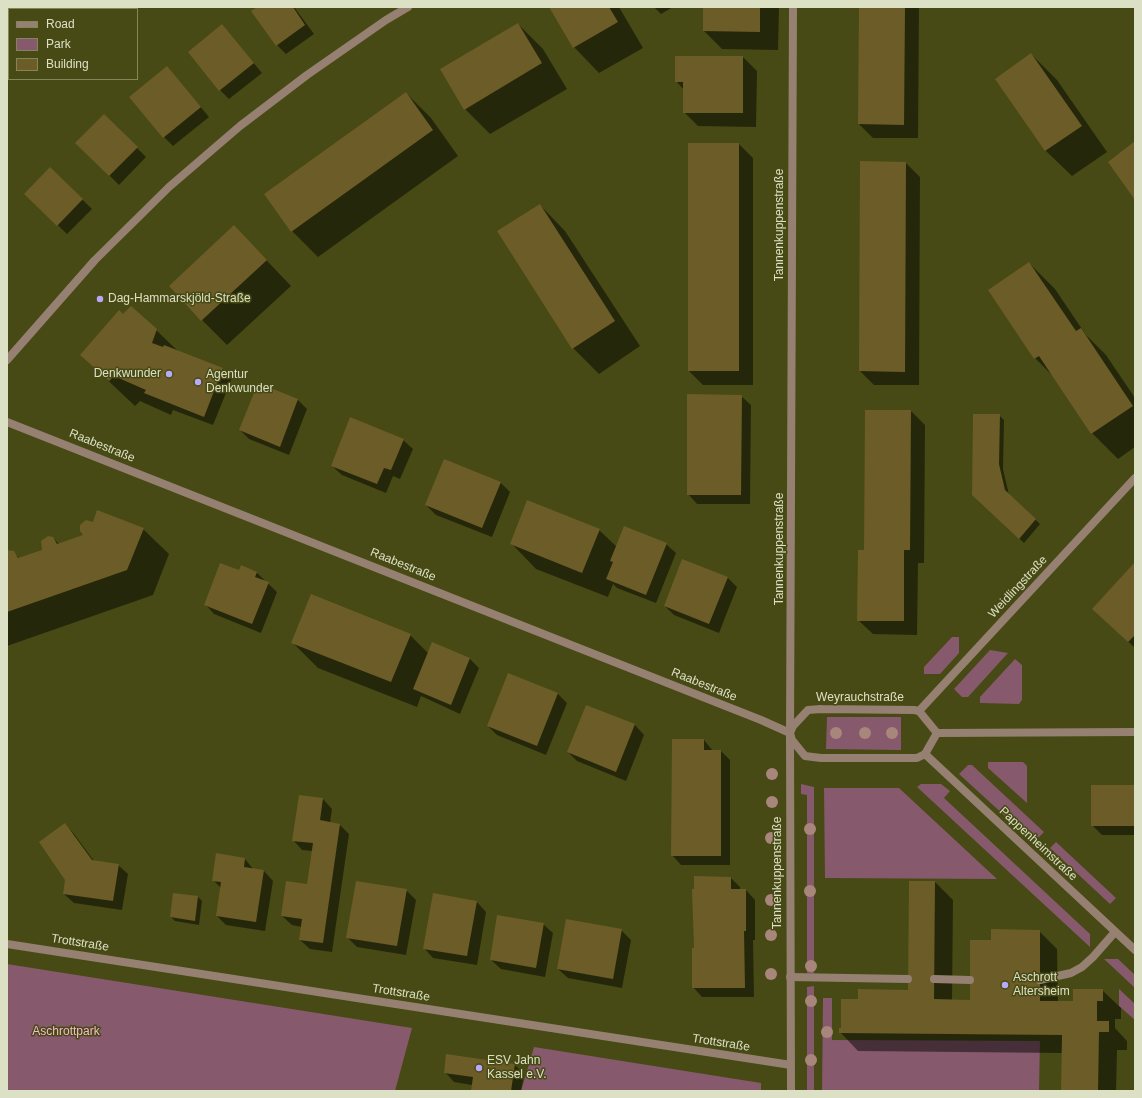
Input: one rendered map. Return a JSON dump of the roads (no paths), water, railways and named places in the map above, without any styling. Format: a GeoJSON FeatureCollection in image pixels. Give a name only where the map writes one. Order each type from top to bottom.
{"type":"FeatureCollection","features":[{"type":"Feature","properties":{"kind":"street"},"geometry":{"type":"LineString","coordinates":[[7,360],[96,260],[169,187],[240,126],[301,80],[386,20],[408,7]]}},
{"type":"Feature","properties":{"kind":"street","name":"Tannenkuppenstraße"},"geometry":{"type":"LineString","coordinates":[[791,1091],[790,733],[793,7]]}},
{"type":"Feature","properties":{"kind":"street","name":"Raabestraße"},"geometry":{"type":"LineString","coordinates":[[7,422],[746,714],[790,733]]}},
{"type":"Feature","properties":{"kind":"street","name":"Weidlingstraße"},"geometry":{"type":"LineString","coordinates":[[919,711],[1135,478]]}},
{"type":"Feature","properties":{"kind":"street","name":"Weyrauchstraße"},"geometry":{"type":"LineString","coordinates":[[790,733],[793,726],[808,710],[914,710],[919,711],[937,733]]}},
{"type":"Feature","properties":{"kind":"street"},"geometry":{"type":"LineString","coordinates":[[790,733],[792,740],[805,756],[821,758],[906,759],[917,758],[926,754],[937,733],[1135,732]]}},
{"type":"Feature","properties":{"kind":"street","name":"Pappenheimstraße"},"geometry":{"type":"LineString","coordinates":[[926,754],[1135,950]]}},
{"type":"Feature","properties":{"kind":"street"},"geometry":{"type":"LineString","coordinates":[[1040,980],[1058,978],[1082,967],[1115,932]]}},
{"type":"Feature","properties":{"kind":"street","name":"Trottstraße"},"geometry":{"type":"LineString","coordinates":[[7,944],[791,1065]]}},
{"type":"Feature","properties":{"kind":"street"},"geometry":{"type":"LineString","coordinates":[[790,977],[908,979]]}},
{"type":"Feature","properties":{"kind":"street"},"geometry":{"type":"LineString","coordinates":[[934,979],[970,980]]}},
{"type":"Feature","properties":{"kind":"place","name":"Dag-Hammarskjöld-Straße"},"geometry":{"type":"Point","coordinates":[100,299]}},
{"type":"Feature","properties":{"kind":"place","name":"Denkwunder"},"geometry":{"type":"Point","coordinates":[169,374]}},
{"type":"Feature","properties":{"kind":"place","name":"Agentur Denkwunder"},"geometry":{"type":"Point","coordinates":[198,382]}},
{"type":"Feature","properties":{"kind":"place","name":"Aschrott Altersheim"},"geometry":{"type":"Point","coordinates":[1005,985]}},
{"type":"Feature","properties":{"kind":"place","name":"ESV Jahn Kassel e.V."},"geometry":{"type":"Point","coordinates":[479,1068]}},
{"type":"Feature","properties":{"kind":"park label","name":"Aschrottpark"},"geometry":{"type":"Point","coordinates":[66,1032]}}]}
